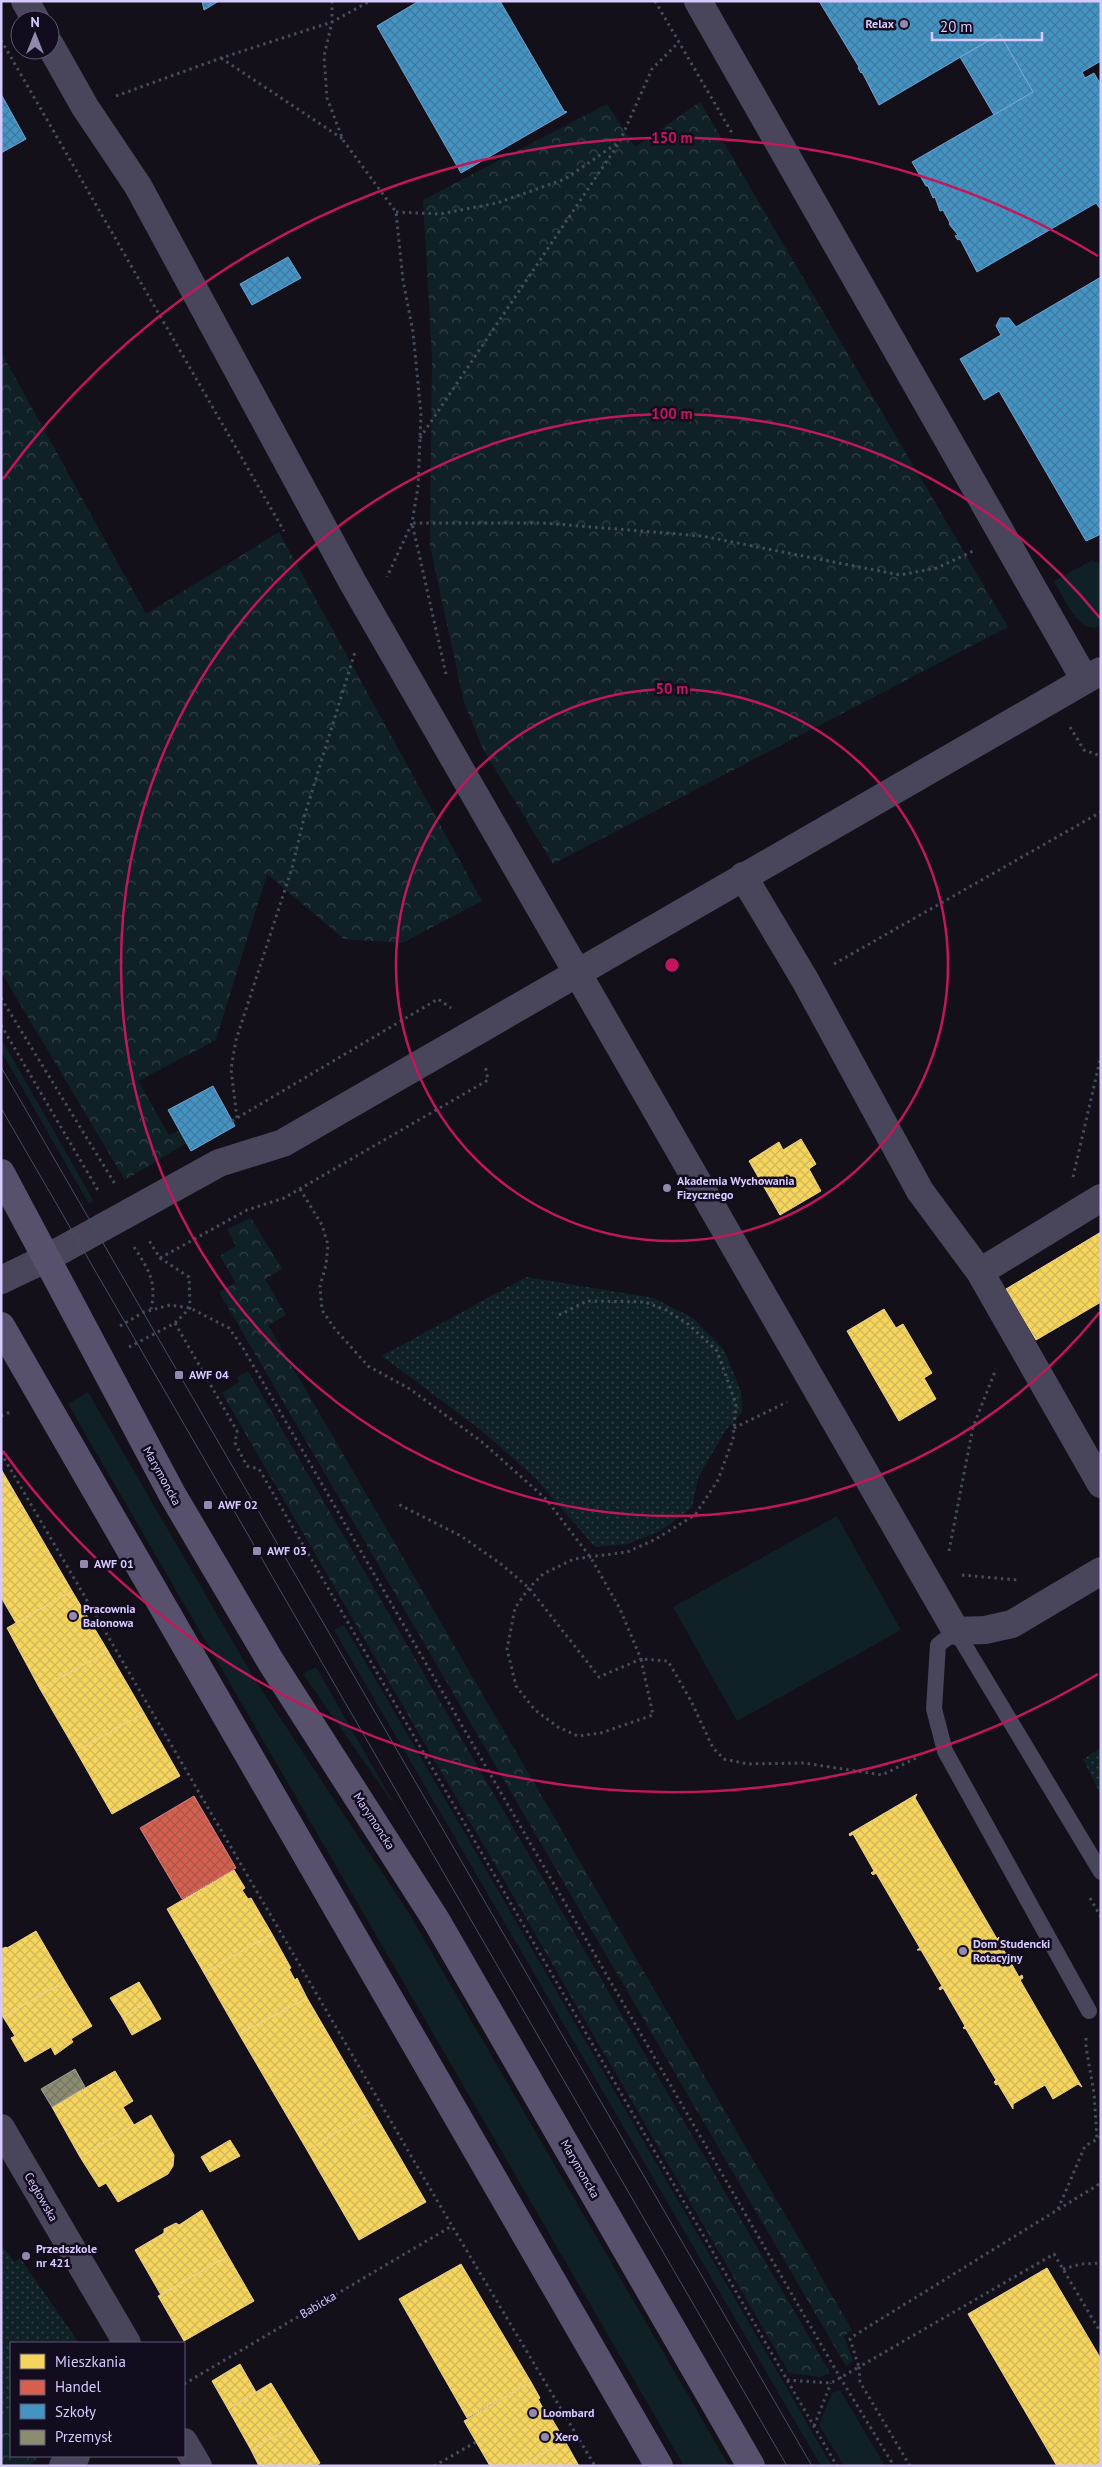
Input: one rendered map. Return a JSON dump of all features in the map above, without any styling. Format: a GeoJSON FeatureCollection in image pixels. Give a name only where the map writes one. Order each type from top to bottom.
{"type":"FeatureCollection","features":[{"type":"Feature","properties":{"kind":"main road","name":"Marymoncka"},"geometry":{"type":"LineString","coordinates":[[1,1174],[172,1494],[270,1662],[436,1920],[751,2466]]}},
{"type":"Feature","properties":{"kind":"main road"},"geometry":{"type":"LineString","coordinates":[[1,1326],[659,2466]]}},
{"type":"Feature","properties":{"kind":"street"},"geometry":{"type":"LineString","coordinates":[[1,1280],[47,1258],[219,1163],[282,1143],[1093,676],[698,1]]}},
{"type":"Feature","properties":{"kind":"street"},"geometry":{"type":"LineString","coordinates":[[58,60],[85,107],[138,186],[297,481],[577,973],[933,1572],[956,1631],[985,1630],[1012,1624],[1101,1572]]}},
{"type":"Feature","properties":{"kind":"street"},"geometry":{"type":"LineString","coordinates":[[743,876],[805,980],[920,1191],[980,1272],[1101,1484]]}},
{"type":"Feature","properties":{"kind":"street"},"geometry":{"type":"LineString","coordinates":[[980,1272],[1101,1198]]}},
{"type":"Feature","properties":{"kind":"street","name":"Cegłowska"},"geometry":{"type":"LineString","coordinates":[[1,2128],[126,2342]]}},
{"type":"Feature","properties":{"kind":"street"},"geometry":{"type":"LineString","coordinates":[[185,2444],[198,2466]]}},
{"type":"Feature","properties":{"kind":"street"},"geometry":{"type":"LineString","coordinates":[[63,2466],[75,2457]]}},
{"type":"Feature","properties":{"kind":"lane"},"geometry":{"type":"LineString","coordinates":[[1089,2011],[943,1744],[934,1708],[938,1645],[956,1631],[1101,1872]]}},
{"type":"Feature","properties":{"kind":"path"},"geometry":{"type":"LineString","coordinates":[[85,107],[221,58],[332,22],[370,1]]}},
{"type":"Feature","properties":{"kind":"path"},"geometry":{"type":"LineString","coordinates":[[656,1],[734,137]]}},
{"type":"Feature","properties":{"kind":"path"},"geometry":{"type":"LineString","coordinates":[[420,438],[619,143],[652,69],[679,42]]}},
{"type":"Feature","properties":{"kind":"path"},"geometry":{"type":"LineString","coordinates":[[221,58],[343,140]]}},
{"type":"Feature","properties":{"kind":"path"},"geometry":{"type":"LineString","coordinates":[[396,212],[440,214],[497,203],[565,179],[619,143]]}},
{"type":"Feature","properties":{"kind":"path"},"geometry":{"type":"LineString","coordinates":[[412,523],[543,523],[702,536],[900,575],[936,568],[975,551],[970,542]]}},
{"type":"Feature","properties":{"kind":"path"},"geometry":{"type":"LineString","coordinates":[[1053,698],[1084,750],[1101,756]]}},
{"type":"Feature","properties":{"kind":"path"},"geometry":{"type":"LineString","coordinates":[[805,980],[1101,812]]}},
{"type":"Feature","properties":{"kind":"path"},"geometry":{"type":"LineString","coordinates":[[1,998],[160,1258],[189,1277],[190,1308],[174,1323],[237,1431],[235,1444],[247,1466],[259,1469],[837,2466]]}},
{"type":"Feature","properties":{"kind":"path"},"geometry":{"type":"LineString","coordinates":[[232,1121],[438,999],[455,1012]]}},
{"type":"Feature","properties":{"kind":"path"},"geometry":{"type":"LineString","coordinates":[[1,1025],[101,1196]]}},
{"type":"Feature","properties":{"kind":"path"},"geometry":{"type":"LineString","coordinates":[[1063,1221],[1101,1056]]}},
{"type":"Feature","properties":{"kind":"path"},"geometry":{"type":"LineString","coordinates":[[160,1258],[247,1210],[284,1198],[488,1080],[483,1059]]}},
{"type":"Feature","properties":{"kind":"path"},"geometry":{"type":"LineString","coordinates":[[300,1189],[322,1225],[328,1245],[326,1265],[320,1286],[322,1310],[335,1329],[368,1366],[410,1389],[482,1442],[546,1499],[592,1558],[620,1609],[641,1659],[653,1715],[601,1733],[578,1736],[558,1727],[535,1710],[516,1686],[507,1649],[515,1608],[529,1588],[543,1574],[574,1559],[592,1558],[627,1552],[654,1540],[695,1515],[718,1480],[733,1438],[736,1404],[717,1351],[688,1324],[666,1310],[645,1302],[587,1301],[559,1315]]}},
{"type":"Feature","properties":{"kind":"path"},"geometry":{"type":"LineString","coordinates":[[139,1254],[149,1272],[154,1288],[151,1309]]}},
{"type":"Feature","properties":{"kind":"path"},"geometry":{"type":"LineString","coordinates":[[144,1312],[170,1305],[190,1308],[230,1328],[243,1348],[841,2378],[894,2466]]}},
{"type":"Feature","properties":{"kind":"path"},"geometry":{"type":"LineString","coordinates":[[1012,1328],[973,1428],[933,1572],[1036,1582],[1063,1594]]}},
{"type":"Feature","properties":{"kind":"path"},"geometry":{"type":"LineString","coordinates":[[734,1428],[790,1400]]}},
{"type":"Feature","properties":{"kind":"path"},"geometry":{"type":"LineString","coordinates":[[1,1453],[452,2226],[595,2466]]}},
{"type":"Feature","properties":{"kind":"path"},"geometry":{"type":"LineString","coordinates":[[398,1504],[461,1536],[501,1564],[529,1588],[599,1677],[641,1659],[668,1661],[691,1700],[713,1748],[724,1759],[748,1764],[804,1762],[882,1775],[943,1744]]}},
{"type":"Feature","properties":{"kind":"path"},"geometry":{"type":"LineString","coordinates":[[1086,1891],[1101,1917]]}},
{"type":"Feature","properties":{"kind":"path"},"geometry":{"type":"LineString","coordinates":[[1058,2210],[1085,2146],[1099,2138],[1086,2047],[1089,2011]]}},
{"type":"Feature","properties":{"kind":"path"},"geometry":{"type":"LineString","coordinates":[[910,2466],[860,2382],[859,2368],[850,2339],[1101,2183]]}},
{"type":"Feature","properties":{"kind":"path","name":"Babicka"},"geometry":{"type":"LineString","coordinates":[[185,2383],[452,2226]]}},
{"type":"Feature","properties":{"kind":"path"},"geometry":{"type":"LineString","coordinates":[[787,2380],[831,2384],[1054,2254],[1101,2333]]}},
{"type":"Feature","properties":{"kind":"path"},"geometry":{"type":"LineString","coordinates":[[1063,2269],[1081,2264],[1101,2263]]}},
{"type":"Feature","properties":{"kind":"path"},"geometry":{"type":"LineString","coordinates":[[814,2426],[831,2384]]}},
{"type":"Feature","properties":{"kind":"path"},"geometry":{"type":"LineString","coordinates":[[434,2466],[476,2442]]}},
{"type":"Feature","properties":{"kind":"green space"},"geometry":{"type":"Polygon","coordinates":[[[700,102],[1008,627],[553,864],[483,749],[464,702],[430,546],[432,357],[423,200],[607,104],[635,147],[700,102]]]}},
{"type":"Feature","properties":{"kind":"green space"},"geometry":{"type":"Polygon","coordinates":[[[1,352],[146,614],[279,532],[482,901],[402,943],[344,939],[267,874],[216,1040],[138,1081],[169,1135],[179,1131],[187,1143],[125,1180],[1,972],[1,352]]]}},
{"type":"Feature","properties":{"kind":"green space"},"geometry":{"type":"Polygon","coordinates":[[[1092,560],[1101,565],[1101,626],[1093,628],[1079,620],[1073,613],[1054,581],[1092,560]]]}},
{"type":"Feature","properties":{"kind":"green space"},"geometry":{"type":"Polygon","coordinates":[[[1,1038],[93,1200],[89,1204],[1,1051],[1,1038]]]}},
{"type":"Feature","properties":{"kind":"green space"},"geometry":{"type":"Polygon","coordinates":[[[251,1218],[282,1269],[265,1279],[286,1315],[268,1325],[852,2330],[844,2336],[853,2361],[846,2366],[219,1292],[236,1283],[220,1256],[236,1246],[227,1229],[251,1218]]]}},
{"type":"Feature","properties":{"kind":"green space"},"geometry":{"type":"Polygon","coordinates":[[[526,1277],[654,1298],[693,1318],[724,1350],[741,1391],[742,1412],[725,1431],[698,1478],[692,1508],[660,1531],[628,1544],[595,1547],[535,1478],[482,1431],[382,1356],[526,1277]]]}},
{"type":"Feature","properties":{"kind":"green space"},"geometry":{"type":"Polygon","coordinates":[[[248,1371],[830,2373],[820,2377],[789,2373],[222,1393],[239,1382],[237,1377],[248,1371]]]}},
{"type":"Feature","properties":{"kind":"green space"},"geometry":{"type":"Polygon","coordinates":[[[88,1392],[255,1680],[407,1910],[729,2466],[684,2466],[68,1404],[88,1392]]]}},
{"type":"Feature","properties":{"kind":"green space"},"geometry":{"type":"Polygon","coordinates":[[[837,1516],[901,1630],[737,1721],[673,1607],[837,1516]]]}},
{"type":"Feature","properties":{"kind":"green space"},"geometry":{"type":"Polygon","coordinates":[[[344,1625],[832,2466],[821,2466],[334,1630],[344,1625]]]}},
{"type":"Feature","properties":{"kind":"green space"},"geometry":{"type":"Polygon","coordinates":[[[316,1667],[397,1809],[303,1674],[316,1667]]]}},
{"type":"Feature","properties":{"kind":"green space"},"geometry":{"type":"Polygon","coordinates":[[[1101,1748],[1101,1795],[1083,1759],[1101,1748]]]}},
{"type":"Feature","properties":{"kind":"green space"},"geometry":{"type":"Polygon","coordinates":[[[1,2244],[14,2262],[20,2258],[78,2342],[10,2342],[10,2413],[1,2419],[1,2244]]]}},
{"type":"Feature","properties":{"kind":"green space"},"geometry":{"type":"Polygon","coordinates":[[[840,2390],[885,2466],[844,2466],[819,2425],[832,2393],[840,2390]]]}},
{"type":"Feature","properties":{"kind":"green space"},"geometry":{"type":"Polygon","coordinates":[[[10,2413],[10,2457],[40,2457],[28,2466],[1,2466],[1,2419],[10,2413]]]}},
{"type":"Feature","properties":{"kind":"building: Mieszkania"},"geometry":{"type":"Polygon","coordinates":[[[801,1139],[816,1164],[809,1169],[821,1191],[780,1215],[749,1161],[779,1142],[783,1150],[801,1139]]]}},
{"type":"Feature","properties":{"kind":"building: Mieszkania"},"geometry":{"type":"Polygon","coordinates":[[[1101,1232],[1101,1302],[1036,1340],[1006,1289],[1101,1232]]]}},
{"type":"Feature","properties":{"kind":"building: Mieszkania"},"geometry":{"type":"Polygon","coordinates":[[[884,1309],[896,1328],[903,1324],[932,1373],[924,1378],[936,1399],[899,1421],[847,1331],[884,1309]]]}},
{"type":"Feature","properties":{"kind":"building: Mieszkania"},"geometry":{"type":"Polygon","coordinates":[[[1,1469],[72,1591],[16,1623],[1,1597],[1,1469]]]}},
{"type":"Feature","properties":{"kind":"building: Mieszkania"},"geometry":{"type":"Polygon","coordinates":[[[72,1591],[108,1651],[40,1689],[7,1628],[72,1591]]]}},
{"type":"Feature","properties":{"kind":"building: Mieszkania"},"geometry":{"type":"Polygon","coordinates":[[[108,1651],[144,1713],[76,1751],[40,1689],[108,1651]]]}},
{"type":"Feature","properties":{"kind":"building: Mieszkania"},"geometry":{"type":"Polygon","coordinates":[[[144,1713],[180,1776],[112,1814],[76,1751],[144,1713]]]}},
{"type":"Feature","properties":{"kind":"building: Mieszkania","name":"Dom Studencki Rotacyjny"},"geometry":{"type":"Polygon","coordinates":[[[917,1794],[915,1798],[997,1939],[999,1937],[998,1940],[1019,1977],[1022,1975],[1023,1978],[1020,1980],[1082,2087],[1078,2084],[1053,2099],[1045,2085],[1013,2104],[1013,2109],[998,2084],[996,2085],[994,2082],[996,2080],[966,2029],[963,2028],[965,2026],[943,1988],[940,1990],[939,1988],[942,1986],[921,1950],[917,1950],[920,1948],[876,1873],[873,1875],[871,1873],[874,1871],[853,1834],[850,1836],[849,1834],[917,1794]]]}},
{"type":"Feature","properties":{"kind":"building: Mieszkania"},"geometry":{"type":"Polygon","coordinates":[[[234,1870],[245,1888],[242,1890],[248,1899],[251,1898],[272,1934],[204,1973],[167,1909],[234,1870]]]}},
{"type":"Feature","properties":{"kind":"building: Mieszkania"},"geometry":{"type":"Polygon","coordinates":[[[36,1931],[65,1981],[3,2017],[1,2013],[1,1949],[7,1948],[36,1931]]]}},
{"type":"Feature","properties":{"kind":"building: Mieszkania"},"geometry":{"type":"Polygon","coordinates":[[[272,1934],[291,1968],[289,1969],[295,1980],[297,1978],[307,1998],[239,2034],[204,1973],[272,1934]]]}},
{"type":"Feature","properties":{"kind":"building: Mieszkania"},"geometry":{"type":"Polygon","coordinates":[[[65,1981],[92,2026],[71,2039],[73,2042],[55,2055],[51,2047],[25,2062],[11,2038],[15,2036],[3,2017],[65,1981]]]}},
{"type":"Feature","properties":{"kind":"building: Mieszkania"},"geometry":{"type":"Polygon","coordinates":[[[139,1982],[150,2000],[122,2017],[110,1998],[139,1982]]]}},
{"type":"Feature","properties":{"kind":"building: Mieszkania"},"geometry":{"type":"Polygon","coordinates":[[[307,1998],[373,2111],[307,2150],[239,2034],[307,1998]]]}},
{"type":"Feature","properties":{"kind":"building: Mieszkania"},"geometry":{"type":"Polygon","coordinates":[[[150,2000],[161,2019],[132,2035],[122,2017],[150,2000]]]}},
{"type":"Feature","properties":{"kind":"building: Mieszkania"},"geometry":{"type":"Polygon","coordinates":[[[115,2071],[133,2101],[123,2107],[134,2125],[80,2157],[52,2107],[115,2071]]]}},
{"type":"Feature","properties":{"kind":"building: Mieszkania"},"geometry":{"type":"Polygon","coordinates":[[[373,2111],[426,2202],[359,2240],[307,2150],[373,2111]]]}},
{"type":"Feature","properties":{"kind":"building: Mieszkania"},"geometry":{"type":"Polygon","coordinates":[[[151,2115],[174,2155],[173,2166],[168,2174],[118,2202],[106,2183],[99,2187],[80,2157],[151,2115]]]}},
{"type":"Feature","properties":{"kind":"building: Mieszkania"},"geometry":{"type":"Polygon","coordinates":[[[230,2140],[240,2156],[210,2172],[201,2157],[230,2140]]]}},
{"type":"Feature","properties":{"kind":"building: Mieszkania"},"geometry":{"type":"Polygon","coordinates":[[[202,2210],[228,2256],[161,2295],[135,2250],[164,2233],[164,2229],[176,2223],[179,2225],[202,2210]]]}},
{"type":"Feature","properties":{"kind":"building: Mieszkania"},"geometry":{"type":"Polygon","coordinates":[[[228,2256],[254,2301],[184,2341],[158,2296],[228,2256]]]}},
{"type":"Feature","properties":{"kind":"building: Mieszkania"},"geometry":{"type":"Polygon","coordinates":[[[461,2264],[531,2382],[467,2418],[399,2299],[461,2264]]]}},
{"type":"Feature","properties":{"kind":"building: Mieszkania"},"geometry":{"type":"Polygon","coordinates":[[[1047,2268],[1101,2359],[1101,2466],[1057,2466],[968,2314],[1047,2268]]]}},
{"type":"Feature","properties":{"kind":"building: Mieszkania"},"geometry":{"type":"Polygon","coordinates":[[[240,2364],[256,2392],[228,2409],[212,2381],[240,2364]]]}},
{"type":"Feature","properties":{"kind":"building: Mieszkania"},"geometry":{"type":"Polygon","coordinates":[[[531,2382],[544,2410],[546,2409],[565,2441],[522,2466],[490,2466],[464,2421],[531,2382]]]}},
{"type":"Feature","properties":{"kind":"building: Mieszkania"},"geometry":{"type":"Polygon","coordinates":[[[271,2383],[296,2424],[251,2450],[228,2409],[271,2383]]]}},
{"type":"Feature","properties":{"kind":"building: Mieszkania"},"geometry":{"type":"Polygon","coordinates":[[[296,2424],[320,2463],[315,2466],[259,2466],[251,2450],[296,2424]]]}},
{"type":"Feature","properties":{"kind":"building: Mieszkania"},"geometry":{"type":"Polygon","coordinates":[[[565,2441],[579,2466],[522,2466],[565,2441]]]}},
{"type":"Feature","properties":{"kind":"building: Handel"},"geometry":{"type":"Polygon","coordinates":[[[194,1796],[236,1868],[182,1899],[140,1828],[194,1796]]]}},
{"type":"Feature","properties":{"kind":"building: Szkoły"},"geometry":{"type":"Polygon","coordinates":[[[202,1],[219,1],[204,10],[202,1]]]}},
{"type":"Feature","properties":{"kind":"building: Szkoły"},"geometry":{"type":"Polygon","coordinates":[[[419,1],[500,1],[564,111],[567,112],[461,173],[377,26],[419,1]]]}},
{"type":"Feature","properties":{"kind":"building: Szkoły"},"geometry":{"type":"Polygon","coordinates":[[[819,1],[1101,1],[1101,61],[1082,72],[1085,78],[1094,73],[1101,85],[1101,210],[1096,203],[977,272],[960,239],[958,240],[955,236],[958,235],[949,224],[943,210],[940,211],[935,197],[933,198],[928,186],[926,186],[912,162],[1033,92],[1000,34],[879,105],[862,72],[819,1]]]}},
{"type":"Feature","properties":{"kind":"building: Szkoły"},"geometry":{"type":"Polygon","coordinates":[[[1000,34],[1033,92],[994,115],[960,57],[1000,34]]]}},
{"type":"Feature","properties":{"kind":"building: Szkoły"},"geometry":{"type":"Polygon","coordinates":[[[1,94],[26,139],[1,153],[1,94]]]}},
{"type":"Feature","properties":{"kind":"building: Szkoły"},"geometry":{"type":"Polygon","coordinates":[[[288,257],[301,278],[252,305],[240,284],[288,257]]]}},
{"type":"Feature","properties":{"kind":"building: Szkoły"},"geometry":{"type":"Polygon","coordinates":[[[1101,277],[1101,534],[1086,541],[999,391],[984,400],[960,359],[1001,335],[996,326],[1000,318],[1009,318],[1016,327],[1101,277]]]}},
{"type":"Feature","properties":{"kind":"building: Szkoły"},"geometry":{"type":"Polygon","coordinates":[[[213,1086],[235,1126],[191,1151],[168,1110],[213,1086]]]}},
{"type":"Feature","properties":{"kind":"building: Przemysł"},"geometry":{"type":"Polygon","coordinates":[[[75,2069],[85,2087],[52,2107],[41,2089],[75,2069]]]}},
{"type":"Feature","properties":{"kind":"tram line"},"geometry":{"type":"LineString","coordinates":[[1,1067],[812,2466]]}},
{"type":"Feature","properties":{"kind":"tram line"},"geometry":{"type":"LineString","coordinates":[[1,1108],[787,2466]]}},
{"type":"Feature","properties":{"kind":"place","name":"Relax"},"geometry":{"type":"Point","coordinates":[904,24]}},
{"type":"Feature","properties":{"kind":"place","name":"Akademia Wychowania Fizycznego"},"geometry":{"type":"Point","coordinates":[667,1188]}},
{"type":"Feature","properties":{"kind":"place","name":"AWF 04"},"geometry":{"type":"Point","coordinates":[179,1375]}},
{"type":"Feature","properties":{"kind":"place","name":"AWF 02"},"geometry":{"type":"Point","coordinates":[208,1505]}},
{"type":"Feature","properties":{"kind":"place","name":"AWF 03"},"geometry":{"type":"Point","coordinates":[257,1551]}},
{"type":"Feature","properties":{"kind":"place","name":"AWF 01"},"geometry":{"type":"Point","coordinates":[84,1564]}},
{"type":"Feature","properties":{"kind":"place","name":"Pracownia Balonowa"},"geometry":{"type":"Point","coordinates":[73,1616]}},
{"type":"Feature","properties":{"kind":"place","name":"Dom Studencki Rotacyjny"},"geometry":{"type":"Point","coordinates":[963,1951]}},
{"type":"Feature","properties":{"kind":"place","name":"Przedszkole nr 421"},"geometry":{"type":"Point","coordinates":[26,2256]}},
{"type":"Feature","properties":{"kind":"place","name":"Loombard"},"geometry":{"type":"Point","coordinates":[533,2413]}},
{"type":"Feature","properties":{"kind":"place","name":"Xero"},"geometry":{"type":"Point","coordinates":[545,2437]}}]}
